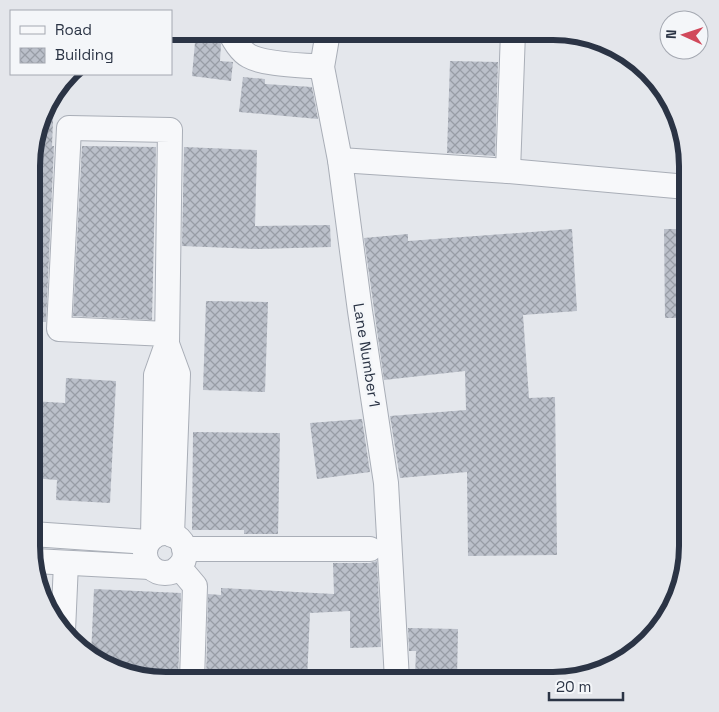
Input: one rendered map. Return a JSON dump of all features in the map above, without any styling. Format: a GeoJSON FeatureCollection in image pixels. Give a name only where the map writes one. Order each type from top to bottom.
{"type":"FeatureCollection","features":[{"type":"Feature","properties":{"kind":"street"},"geometry":{"type":"LineString","coordinates":[[235,40],[239,47],[249,56],[268,61],[322,67]]}},
{"type":"Feature","properties":{"kind":"street","name":"Lane Number 1"},"geometry":{"type":"LineString","coordinates":[[327,40],[322,67],[340,160],[361,321],[386,483],[397,672]]}},
{"type":"Feature","properties":{"kind":"street"},"geometry":{"type":"LineString","coordinates":[[508,171],[513,40]]}},
{"type":"Feature","properties":{"kind":"street"},"geometry":{"type":"LineString","coordinates":[[41,561],[150,567],[155,571],[168,573],[167,339],[170,130],[69,128],[59,330],[167,339]]}},
{"type":"Feature","properties":{"kind":"street"},"geometry":{"type":"LineString","coordinates":[[340,160],[508,171],[679,186]]}},
{"type":"Feature","properties":{"kind":"street"},"geometry":{"type":"LineString","coordinates":[[40,535],[167,546],[370,549]]}},
{"type":"Feature","properties":{"kind":"street"},"geometry":{"type":"LineString","coordinates":[[167,546],[195,586],[192,672]]}},
{"type":"Feature","properties":{"kind":"street"},"geometry":{"type":"LineString","coordinates":[[64,619],[66,563]]}},
{"type":"Feature","properties":{"kind":"building"},"geometry":{"type":"Polygon","coordinates":[[[195,40],[219,40],[221,44],[220,61],[233,62],[231,81],[192,76],[195,40]]]}},
{"type":"Feature","properties":{"kind":"building"},"geometry":{"type":"Polygon","coordinates":[[[450,61],[498,62],[495,156],[447,153],[450,61]]]}},
{"type":"Feature","properties":{"kind":"building"},"geometry":{"type":"Polygon","coordinates":[[[243,77],[265,79],[265,84],[312,87],[318,119],[239,112],[243,77]]]}},
{"type":"Feature","properties":{"kind":"building"},"geometry":{"type":"Polygon","coordinates":[[[53,111],[52,146],[54,146],[46,322],[40,322],[40,158],[42,142],[53,111]]]}},
{"type":"Feature","properties":{"kind":"building"},"geometry":{"type":"Polygon","coordinates":[[[82,146],[156,147],[152,320],[73,316],[82,146]]]}},
{"type":"Feature","properties":{"kind":"building"},"geometry":{"type":"Polygon","coordinates":[[[184,147],[257,150],[255,226],[330,225],[331,247],[257,249],[182,246],[184,147]]]}},
{"type":"Feature","properties":{"kind":"building"},"geometry":{"type":"Polygon","coordinates":[[[572,229],[577,311],[523,315],[529,398],[555,397],[557,555],[468,556],[467,472],[400,478],[390,416],[466,410],[465,371],[384,380],[364,238],[408,234],[408,241],[572,229]]]}},
{"type":"Feature","properties":{"kind":"building"},"geometry":{"type":"Polygon","coordinates":[[[664,229],[679,229],[679,318],[665,318],[664,229]]]}},
{"type":"Feature","properties":{"kind":"building"},"geometry":{"type":"Polygon","coordinates":[[[206,301],[268,302],[265,392],[203,390],[206,301]]]}},
{"type":"Feature","properties":{"kind":"building"},"geometry":{"type":"Polygon","coordinates":[[[66,378],[116,381],[110,503],[56,500],[57,480],[40,479],[40,401],[65,403],[66,378]]]}},
{"type":"Feature","properties":{"kind":"building"},"geometry":{"type":"Polygon","coordinates":[[[362,419],[370,472],[317,479],[310,423],[362,419]]]}},
{"type":"Feature","properties":{"kind":"building"},"geometry":{"type":"Polygon","coordinates":[[[193,432],[280,433],[278,534],[244,534],[244,530],[192,530],[193,432]]]}},
{"type":"Feature","properties":{"kind":"building"},"geometry":{"type":"Polygon","coordinates":[[[377,561],[381,647],[350,648],[350,611],[310,613],[307,672],[206,672],[208,594],[221,595],[221,588],[334,594],[333,563],[370,563],[377,561]]]}},
{"type":"Feature","properties":{"kind":"building"},"geometry":{"type":"Polygon","coordinates":[[[94,589],[181,593],[178,672],[142,670],[110,659],[91,647],[94,589]]]}},
{"type":"Feature","properties":{"kind":"building"},"geometry":{"type":"Polygon","coordinates":[[[408,628],[458,629],[457,672],[415,672],[416,651],[409,651],[408,628]]]}}]}
